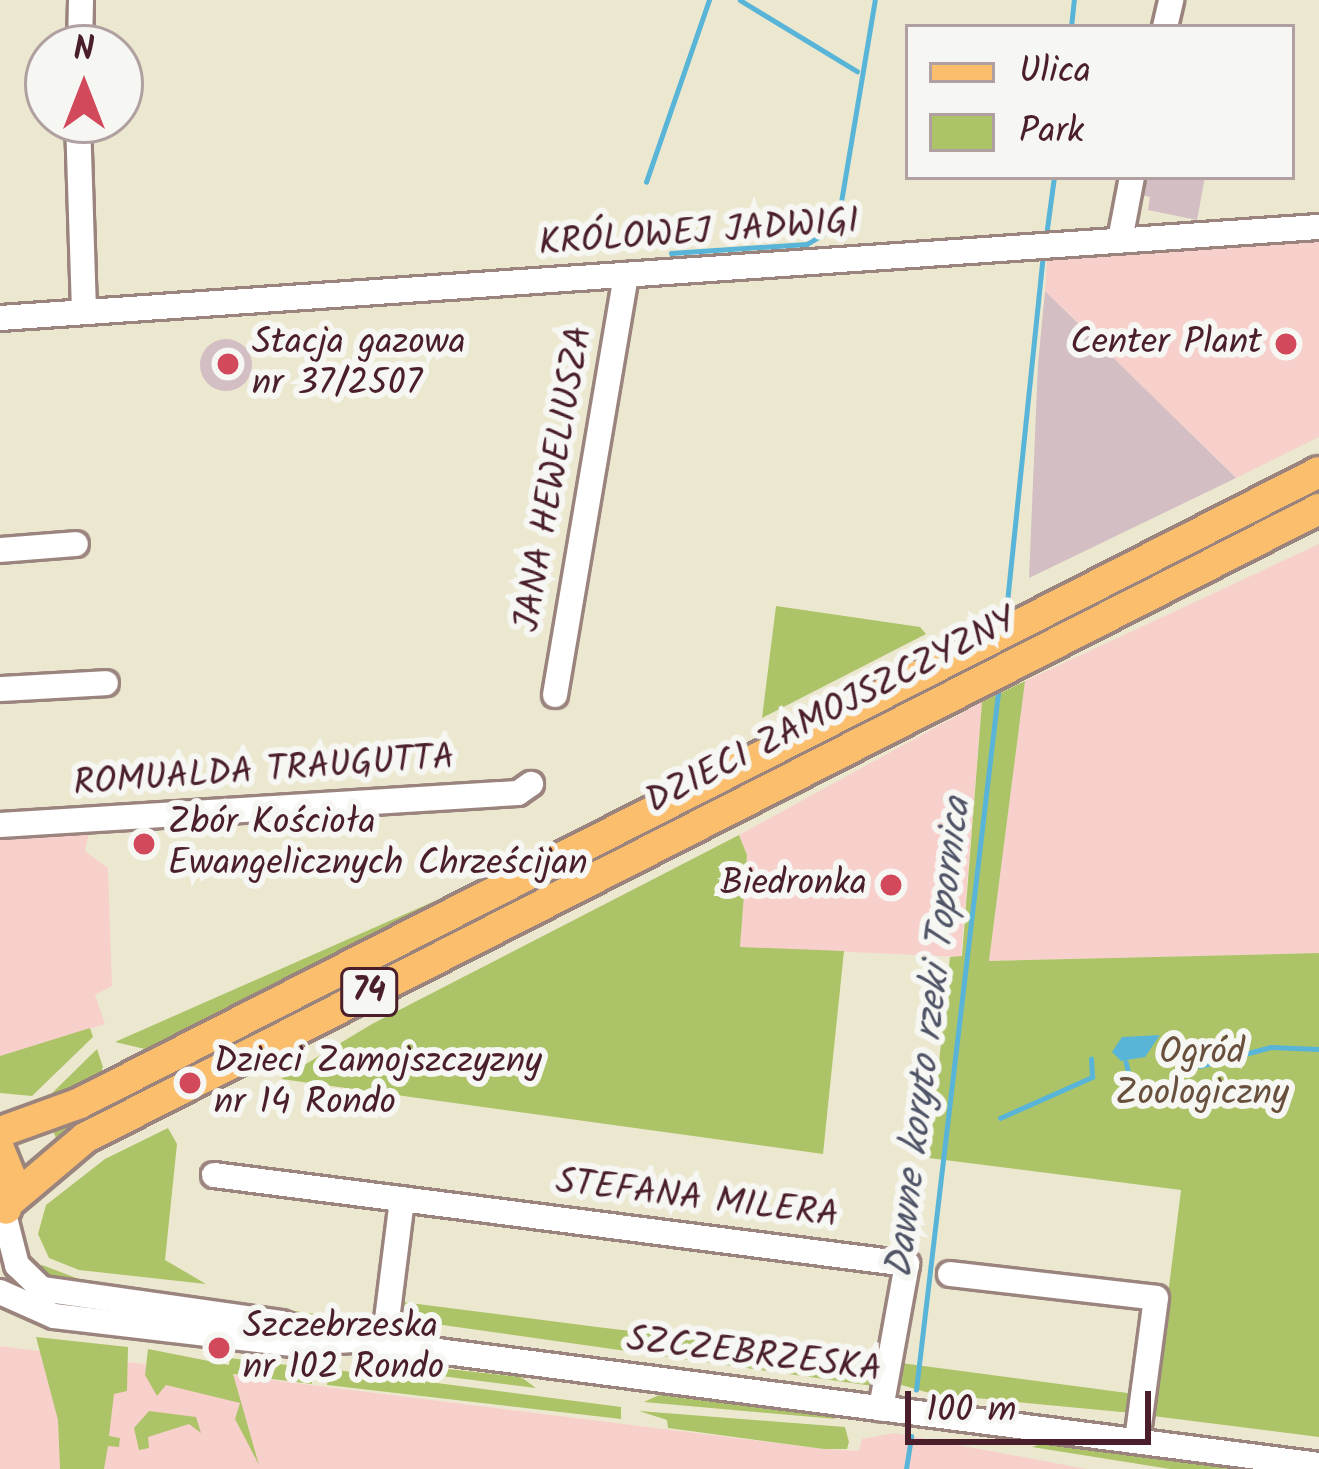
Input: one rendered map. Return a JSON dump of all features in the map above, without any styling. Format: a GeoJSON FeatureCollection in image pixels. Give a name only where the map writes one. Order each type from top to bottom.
{"type":"FeatureCollection","features":[{"type":"Feature","properties":{"kind":"main road","name":"DZIECI ZAMOJSZCZYZNY"},"geometry":{"type":"LineString","coordinates":[[0,1132],[80,1103],[1319,472]]}},
{"type":"Feature","properties":{"kind":"main road","name":"DZIECI ZAMOJSZCZYZNY"},"geometry":{"type":"LineString","coordinates":[[5,1212],[85,1138],[1319,509]]}},
{"type":"Feature","properties":{"kind":"main road"},"geometry":{"type":"LineString","coordinates":[[0,1150],[11,1178],[5,1212]]}},
{"type":"Feature","properties":{"kind":"street"},"geometry":{"type":"LineString","coordinates":[[79,144],[84,312]]}},
{"type":"Feature","properties":{"kind":"street"},"geometry":{"type":"LineString","coordinates":[[1120,240],[1131,180]]}},
{"type":"Feature","properties":{"kind":"street","name":"KRÓLOWEJ JADWIGI"},"geometry":{"type":"LineString","coordinates":[[0,318],[1319,227]]}},
{"type":"Feature","properties":{"kind":"street","name":"JANA HEWELIUSZA"},"geometry":{"type":"LineString","coordinates":[[555,695],[626,274]]}},
{"type":"Feature","properties":{"kind":"street"},"geometry":{"type":"LineString","coordinates":[[0,550],[76,544]]}},
{"type":"Feature","properties":{"kind":"street"},"geometry":{"type":"LineString","coordinates":[[0,689],[106,683]]}},
{"type":"Feature","properties":{"kind":"street","name":"ROMUALDA TRAUGUTTA"},"geometry":{"type":"LineString","coordinates":[[0,825],[518,793],[530,784]]}},
{"type":"Feature","properties":{"kind":"street","name":"STEFANA MILERA"},"geometry":{"type":"LineString","coordinates":[[214,1175],[908,1264],[881,1409]]}},
{"type":"Feature","properties":{"kind":"street"},"geometry":{"type":"LineString","coordinates":[[384,1344],[402,1199]]}},
{"type":"Feature","properties":{"kind":"street","name":"SZCZEBRZESKA"},"geometry":{"type":"LineString","coordinates":[[5,1212],[17,1265],[42,1289],[281,1323],[322,1338],[1319,1465]]}},
{"type":"Feature","properties":{"kind":"street"},"geometry":{"type":"LineString","coordinates":[[950,1274],[1156,1298],[1137,1441]]}},
{"type":"Feature","properties":{"kind":"street","name":"SZCZEBRZESKA"},"geometry":{"type":"LineString","coordinates":[[0,1292],[54,1316],[292,1344],[322,1338]]}},
{"type":"Feature","properties":{"kind":"shaded area"},"geometry":{"type":"Polygon","coordinates":[[[1139,180],[1204,180],[1197,220],[1148,210],[1150,197],[1137,194],[1139,180]]]}},
{"type":"Feature","properties":{"kind":"shaded area"},"geometry":{"type":"Polygon","coordinates":[[[1319,240],[1319,437],[1236,478],[1045,291],[1047,258],[1319,240]]]}},
{"type":"Feature","properties":{"kind":"shaded area"},"geometry":{"type":"Polygon","coordinates":[[[1045,291],[1236,478],[1029,578],[1038,364],[1045,291]]]}},
{"type":"Feature","properties":{"kind":"shaded area"},"geometry":{"type":"Polygon","coordinates":[[[226,339],[244,347],[252,365],[244,383],[226,391],[208,383],[200,365],[208,347],[226,339]]]}},
{"type":"Feature","properties":{"kind":"shaded area"},"geometry":{"type":"Polygon","coordinates":[[[1319,544],[1319,953],[989,961],[1025,681],[1319,544]]]}},
{"type":"Feature","properties":{"kind":"shaded area"},"geometry":{"type":"Polygon","coordinates":[[[982,702],[961,957],[740,947],[747,855],[739,835],[982,702]]]}},
{"type":"Feature","properties":{"kind":"shaded area"},"geometry":{"type":"Polygon","coordinates":[[[90,828],[85,851],[108,868],[112,986],[95,995],[105,1024],[0,1056],[0,830],[90,828]]]}},
{"type":"Feature","properties":{"kind":"shaded area"},"geometry":{"type":"Polygon","coordinates":[[[0,1346],[824,1449],[859,1451],[862,1439],[894,1433],[1087,1469],[0,1469],[0,1346]]]}},
{"type":"Feature","properties":{"kind":"green space"},"geometry":{"type":"Polygon","coordinates":[[[776,606],[920,627],[926,634],[762,718],[776,606]]]}},
{"type":"Feature","properties":{"kind":"green space"},"geometry":{"type":"Polygon","coordinates":[[[975,636],[532,856],[920,655],[975,636]]]}},
{"type":"Feature","properties":{"kind":"green space","name":"Ogród Zoologiczny"},"geometry":{"type":"Polygon","coordinates":[[[1025,681],[989,961],[1319,953],[1319,1437],[1153,1416],[1181,1190],[929,1158],[950,957],[962,956],[982,702],[1025,681]]]}},
{"type":"Feature","properties":{"kind":"green space"},"geometry":{"type":"Polygon","coordinates":[[[739,835],[747,855],[740,947],[844,951],[823,1154],[281,1079],[372,1024],[739,835]]]}},
{"type":"Feature","properties":{"kind":"green space"},"geometry":{"type":"Polygon","coordinates":[[[516,865],[407,926],[145,1049],[115,1042],[516,865]]]}},
{"type":"Feature","properties":{"kind":"green space"},"geometry":{"type":"Polygon","coordinates":[[[527,888],[533,899],[58,1143],[51,1126],[527,888]]]}},
{"type":"Feature","properties":{"kind":"green space"},"geometry":{"type":"Polygon","coordinates":[[[90,1028],[93,1037],[32,1096],[0,1093],[0,1056],[90,1028]]]}},
{"type":"Feature","properties":{"kind":"green space"},"geometry":{"type":"Polygon","coordinates":[[[97,1049],[103,1067],[97,1083],[45,1100],[97,1049]]]}},
{"type":"Feature","properties":{"kind":"green space"},"geometry":{"type":"Polygon","coordinates":[[[168,1128],[177,1144],[165,1260],[206,1284],[79,1270],[49,1258],[38,1234],[46,1205],[105,1159],[168,1128]]]}},
{"type":"Feature","properties":{"kind":"green space"},"geometry":{"type":"Polygon","coordinates":[[[42,1265],[79,1279],[349,1319],[73,1286],[51,1279],[37,1268],[42,1265]]]}},
{"type":"Feature","properties":{"kind":"green space"},"geometry":{"type":"Polygon","coordinates":[[[402,1302],[886,1361],[873,1386],[400,1319],[402,1302]]]}},
{"type":"Feature","properties":{"kind":"green space"},"geometry":{"type":"Polygon","coordinates":[[[36,1337],[128,1347],[127,1391],[114,1394],[109,1436],[120,1438],[119,1447],[108,1446],[104,1469],[60,1469],[58,1420],[36,1337]]]}},
{"type":"Feature","properties":{"kind":"green space"},"geometry":{"type":"Polygon","coordinates":[[[148,1349],[229,1365],[230,1358],[312,1368],[312,1384],[233,1374],[259,1465],[235,1419],[240,1403],[166,1385],[157,1396],[145,1375],[148,1349]]]}},
{"type":"Feature","properties":{"kind":"green space"},"geometry":{"type":"Polygon","coordinates":[[[356,1359],[521,1377],[536,1388],[355,1365],[356,1359]]]}},
{"type":"Feature","properties":{"kind":"green space"},"geometry":{"type":"Polygon","coordinates":[[[901,1363],[1135,1394],[1132,1413],[933,1394],[898,1384],[901,1363]]]}},
{"type":"Feature","properties":{"kind":"green space"},"geometry":{"type":"Polygon","coordinates":[[[329,1369],[621,1407],[621,1419],[327,1385],[329,1369]]]}},
{"type":"Feature","properties":{"kind":"green space"},"geometry":{"type":"Polygon","coordinates":[[[659,1395],[832,1417],[836,1419],[644,1402],[659,1395]]]}},
{"type":"Feature","properties":{"kind":"green space"},"geometry":{"type":"Polygon","coordinates":[[[149,1411],[196,1417],[201,1433],[189,1424],[148,1437],[149,1448],[139,1450],[134,1428],[149,1411]]]}},
{"type":"Feature","properties":{"kind":"green space"},"geometry":{"type":"Polygon","coordinates":[[[639,1411],[845,1427],[849,1442],[847,1449],[824,1449],[668,1428],[667,1420],[639,1411]]]}},
{"type":"Feature","properties":{"kind":"green space"},"geometry":{"type":"Polygon","coordinates":[[[1041,1444],[1237,1469],[1170,1469],[1032,1447],[1041,1444]]]}},
{"type":"Feature","properties":{"kind":"water"},"geometry":{"type":"Polygon","coordinates":[[[1160,1035],[1145,1057],[1121,1061],[1112,1052],[1122,1037],[1160,1035]]]}},
{"type":"Feature","properties":{"kind":"waterway"},"geometry":{"type":"LineString","coordinates":[[646,182],[709,0]]}},
{"type":"Feature","properties":{"kind":"waterway"},"geometry":{"type":"LineString","coordinates":[[740,0],[857,71]]}},
{"type":"Feature","properties":{"kind":"waterway"},"geometry":{"type":"LineString","coordinates":[[671,253],[807,244],[837,226],[875,0]]}},
{"type":"Feature","properties":{"kind":"waterway","name":"Dawne koryto rzeki Topornica"},"geometry":{"type":"LineString","coordinates":[[1071,24],[1074,0]]}},
{"type":"Feature","properties":{"kind":"waterway","name":"Dawne koryto rzeki Topornica"},"geometry":{"type":"LineString","coordinates":[[1046,236],[1054,180]]}},
{"type":"Feature","properties":{"kind":"waterway","name":"Dawne koryto rzeki Topornica"},"geometry":{"type":"LineString","coordinates":[[1006,612],[1043,254]]}},
{"type":"Feature","properties":{"kind":"waterway","name":"Dawne koryto rzeki Topornica"},"geometry":{"type":"LineString","coordinates":[[916,1390],[998,693]]}},
{"type":"Feature","properties":{"kind":"waterway"},"geometry":{"type":"LineString","coordinates":[[1200,1066],[1271,1047],[1319,1049]]}},
{"type":"Feature","properties":{"kind":"waterway"},"geometry":{"type":"LineString","coordinates":[[1000,1118],[1092,1077],[1091,1059]]}},
{"type":"Feature","properties":{"kind":"waterway"},"geometry":{"type":"LineString","coordinates":[[1126,1062],[1130,1078]]}},
{"type":"Feature","properties":{"kind":"waterway"},"geometry":{"type":"LineString","coordinates":[[1140,1094],[1173,1086]]}},
{"type":"Feature","properties":{"kind":"waterway","name":"Dawne koryto rzeki Topornica"},"geometry":{"type":"LineString","coordinates":[[906,1469],[911,1436]]}},
{"type":"Feature","properties":{"kind":"place","name":"Center Plant"},"geometry":{"type":"Point","coordinates":[1286,344]}},
{"type":"Feature","properties":{"kind":"place","name":"Stacja gazowa nr 37/2507"},"geometry":{"type":"Point","coordinates":[228,364]}},
{"type":"Feature","properties":{"kind":"place","name":"Zbór Kościoła Ewangelicznych Chrześcijan"},"geometry":{"type":"Point","coordinates":[144,844]}},
{"type":"Feature","properties":{"kind":"place","name":"Biedronka"},"geometry":{"type":"Point","coordinates":[891,885]}},
{"type":"Feature","properties":{"kind":"place","name":"Dzieci Zamojszczyzny nr 14 Rondo"},"geometry":{"type":"Point","coordinates":[190,1083]}},
{"type":"Feature","properties":{"kind":"place","name":"Szczebrzeska nr 102 Rondo"},"geometry":{"type":"Point","coordinates":[219,1348]}}]}
